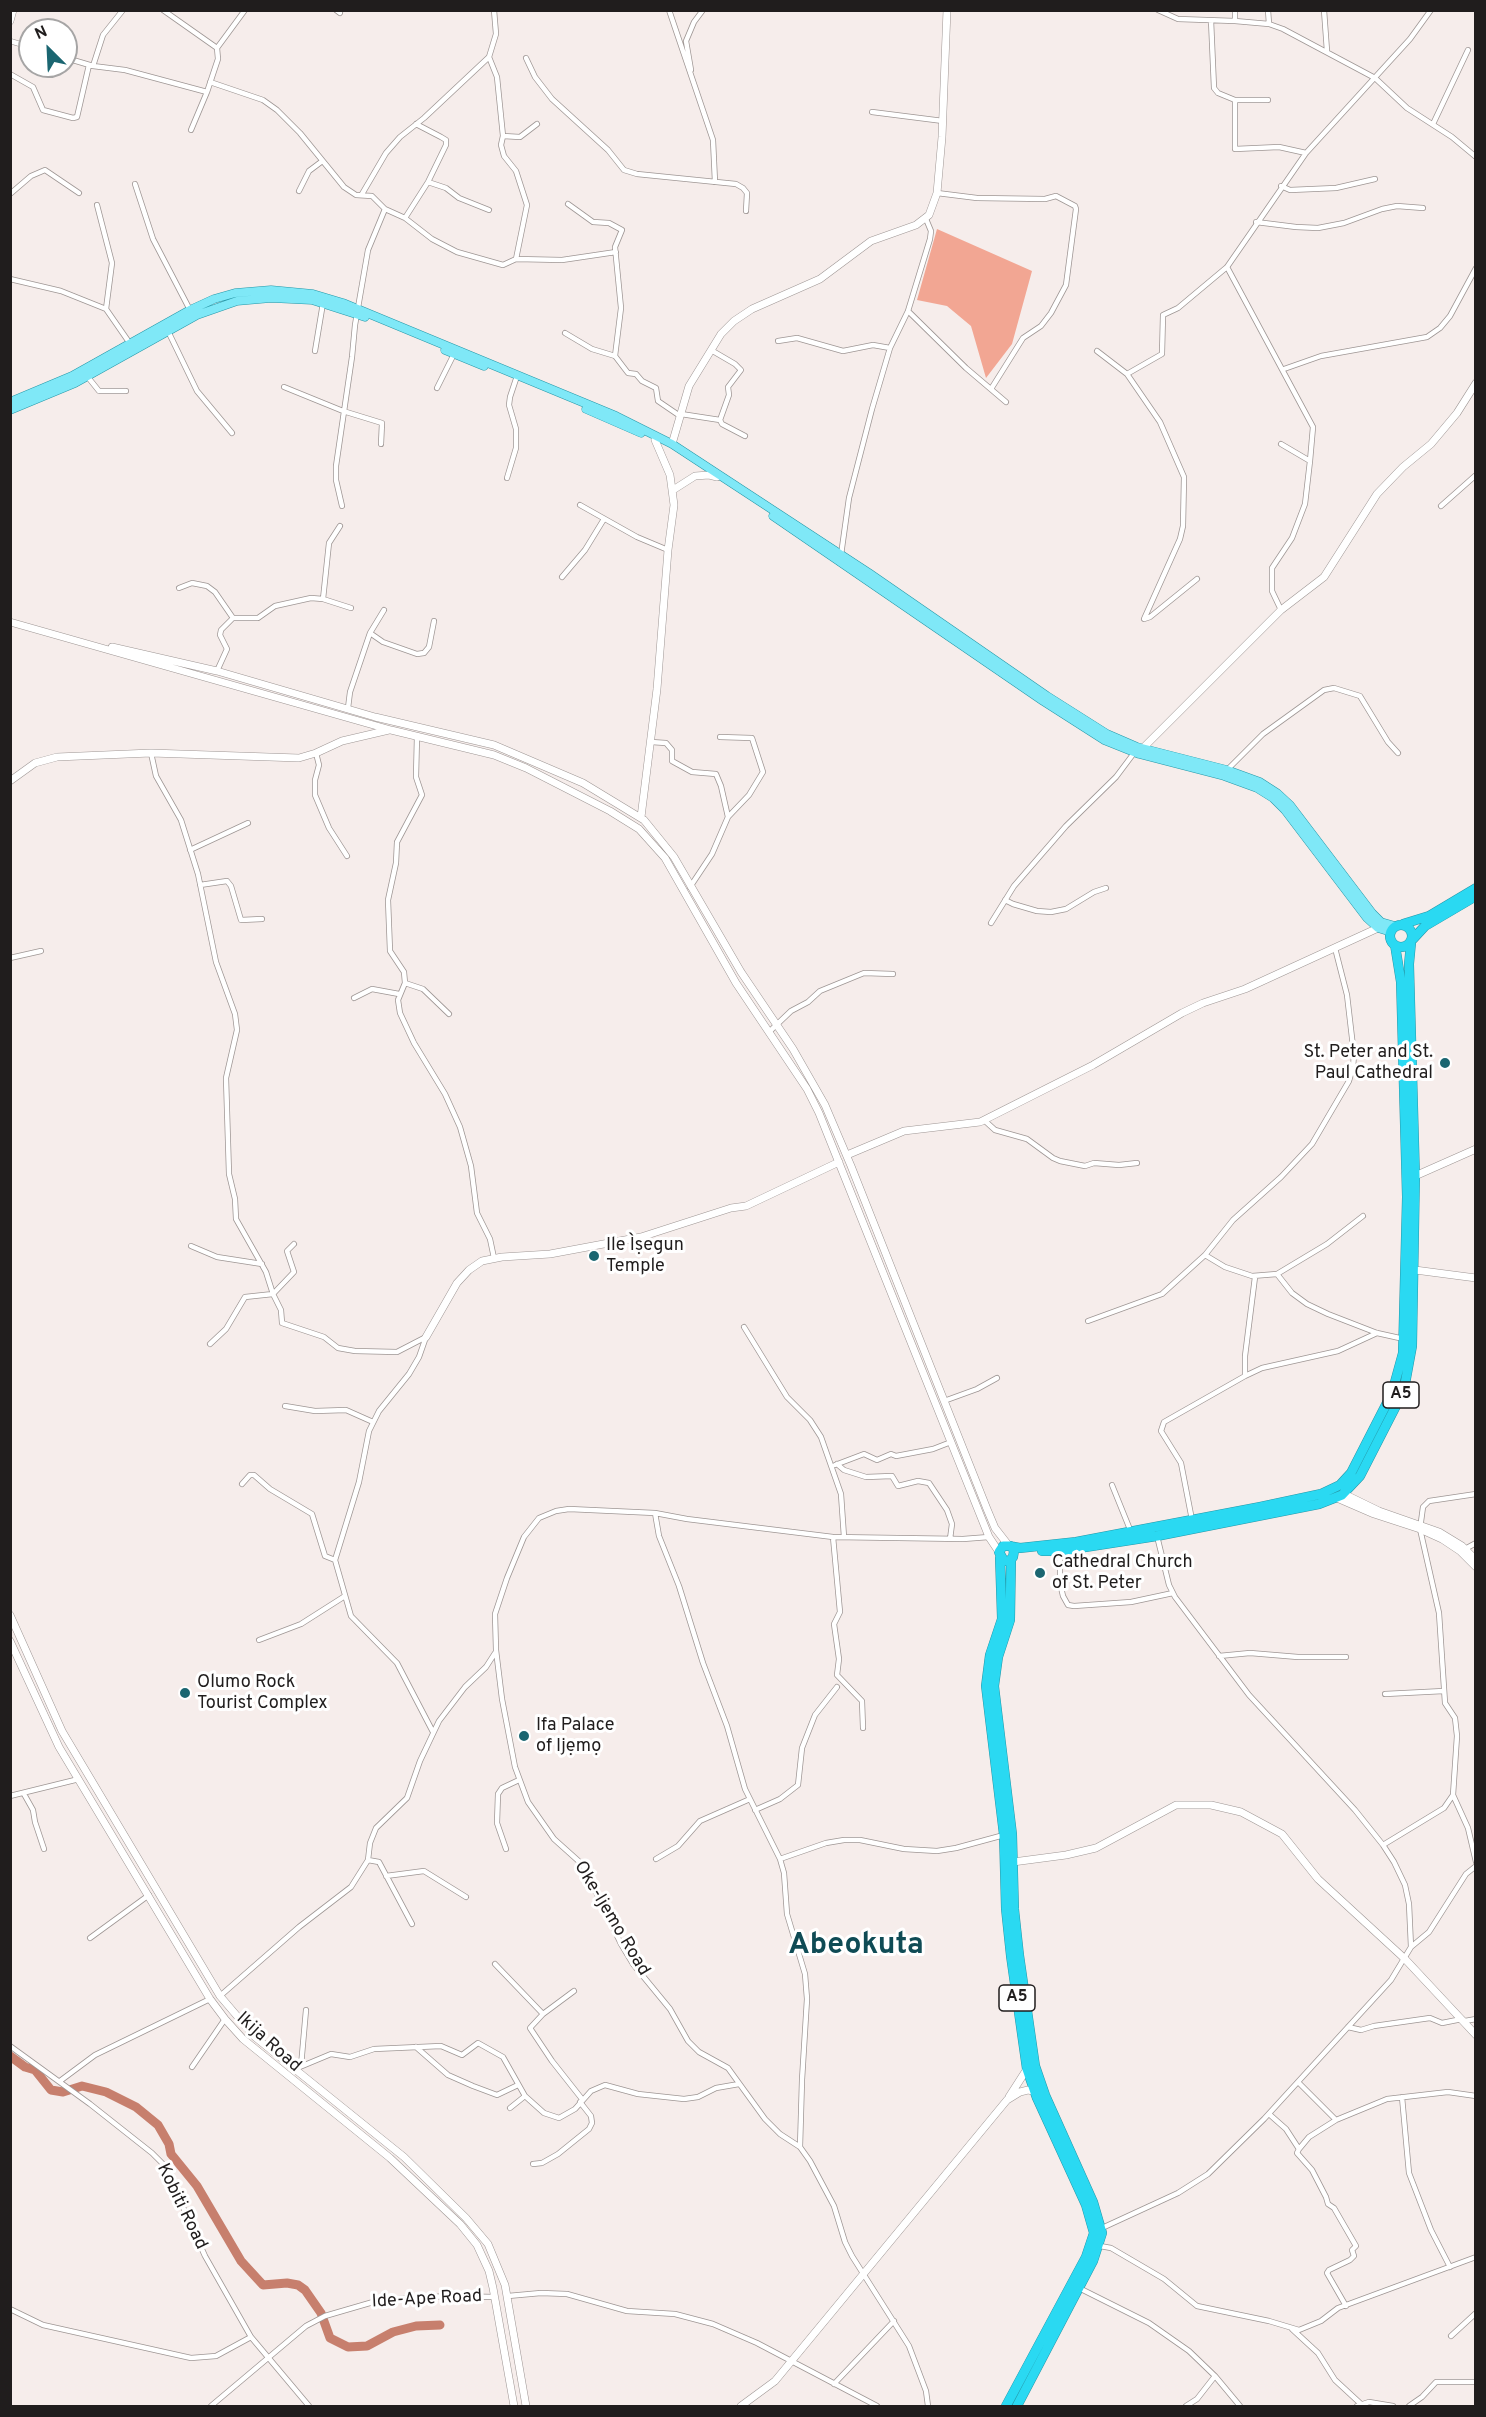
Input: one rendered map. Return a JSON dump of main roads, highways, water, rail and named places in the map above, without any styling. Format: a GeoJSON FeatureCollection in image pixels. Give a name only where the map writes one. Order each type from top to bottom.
{"type":"FeatureCollection","features":[{"type":"Feature","properties":{"kind":"highway"},"geometry":{"type":"LineString","coordinates":[[1476,888],[1429,916],[1396,928],[1390,939],[1395,945],[1403,947],[1412,941],[1425,926],[1476,896]]}},
{"type":"Feature","properties":{"kind":"highway"},"geometry":{"type":"LineString","coordinates":[[1396,928],[1410,928],[1412,941]]}},
{"type":"Feature","properties":{"kind":"highway","name":"A5"},"geometry":{"type":"LineString","coordinates":[[1010,1546],[1017,1548],[1056,1544],[1192,1520],[1319,1504],[1341,1496],[1354,1484],[1369,1460],[1405,1384],[1412,1346],[1415,1176],[1409,964],[1412,941]]}},
{"type":"Feature","properties":{"kind":"highway","name":"A5"},"geometry":{"type":"LineString","coordinates":[[1017,2406],[1100,2246],[1102,2228],[1035,2067],[1018,1943],[1011,1818],[994,1686],[998,1657],[1010,1620],[1012,1559],[1027,1552],[1060,1551],[1157,1536],[1261,1512],[1321,1494],[1340,1485],[1346,1479],[1392,1393],[1400,1370],[1404,1339],[1407,1197],[1401,982],[1395,945]]}},
{"type":"Feature","properties":{"kind":"highway"},"geometry":{"type":"LineString","coordinates":[[1003,1546],[1010,1546],[1014,1551],[1012,1559],[1004,1561],[999,1555],[1003,1546]]}},
{"type":"Feature","properties":{"kind":"highway","name":"A5"},"geometry":{"type":"LineString","coordinates":[[999,1555],[1002,1619],[990,1655],[986,1686],[1004,1835],[1006,1909],[1027,2068],[1035,2092],[1086,2205],[1094,2233],[1086,2257],[1006,2406]]}},
{"type":"Feature","properties":{"kind":"main road"},"geometry":{"type":"LineString","coordinates":[[16,402],[87,376],[190,310],[214,299],[235,293],[271,290],[313,294],[616,416],[672,444],[1107,734],[1143,748],[1227,770],[1260,782],[1290,805],[1371,913],[1381,922],[1396,928]]}},
{"type":"Feature","properties":{"kind":"main road"},"geometry":{"type":"LineString","coordinates":[[166,327],[237,301],[271,297],[322,303],[358,312],[656,440],[717,477],[1043,701],[1104,740],[1134,753],[1224,776],[1257,788],[1273,798],[1285,810],[1367,918],[1378,928],[1396,928]]}},
{"type":"Feature","properties":{"kind":"main road"},"geometry":{"type":"LineString","coordinates":[[10,410],[16,402],[132,347]]}},
{"type":"Feature","properties":{"kind":"waterway"},"geometry":{"type":"LineString","coordinates":[[10,2056],[25,2067],[35,2070],[51,2090],[63,2092],[82,2086],[106,2092],[136,2107],[158,2125],[169,2144],[171,2154],[197,2186],[241,2261],[263,2285],[287,2283],[298,2285],[305,2290],[321,2313],[330,2338],[348,2347],[367,2346],[393,2332],[416,2326],[440,2325]]}},
{"type":"Feature","properties":{"kind":"place","name":"St. Peter and St. Paul Cathedral"},"geometry":{"type":"Point","coordinates":[1445,1063]}},
{"type":"Feature","properties":{"kind":"place","name":"Ile Ìṣegun Temple"},"geometry":{"type":"Point","coordinates":[594,1256]}},
{"type":"Feature","properties":{"kind":"place","name":"Cathedral Church of St. Peter"},"geometry":{"type":"Point","coordinates":[1040,1573]}},
{"type":"Feature","properties":{"kind":"place","name":"Olumo Rock Tourist Complex"},"geometry":{"type":"Point","coordinates":[185,1693]}},
{"type":"Feature","properties":{"kind":"place","name":"Ifa Palace of Ijẹmọ"},"geometry":{"type":"Point","coordinates":[524,1736]}},
{"type":"Feature","properties":{"kind":"district","name":"Abeokuta"},"geometry":{"type":"Point","coordinates":[856,1947]}}]}
